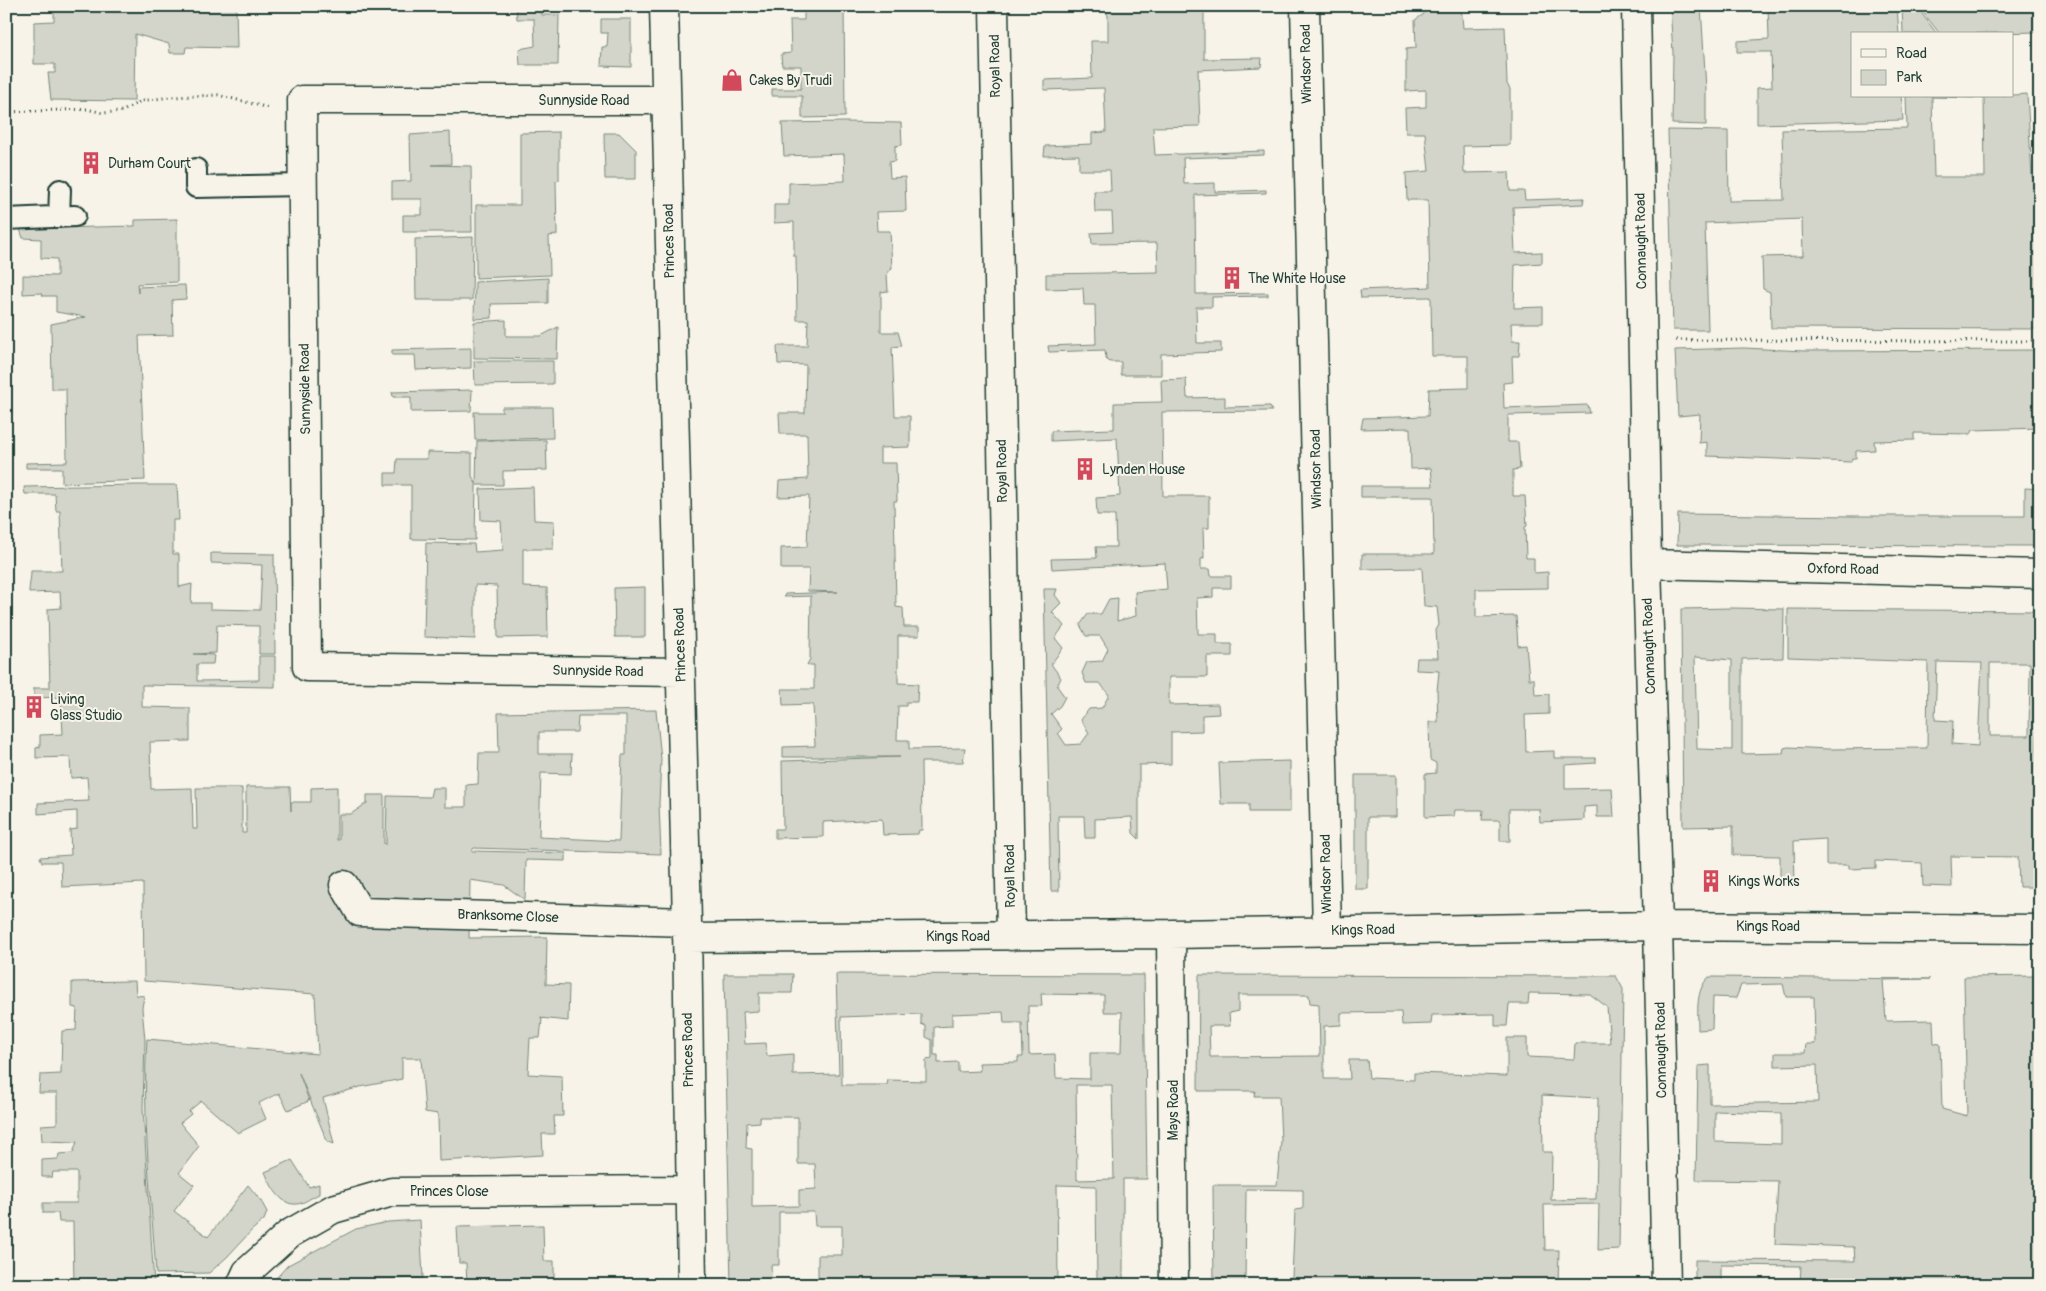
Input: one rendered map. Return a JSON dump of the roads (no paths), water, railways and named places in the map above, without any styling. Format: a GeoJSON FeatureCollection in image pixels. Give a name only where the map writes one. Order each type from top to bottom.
{"type":"FeatureCollection","features":[{"type":"Feature","properties":{"kind":"street","name":"Princes Road"},"geometry":{"type":"LineString","coordinates":[[664,6],[687,930],[689,1190],[692,1285]]}},
{"type":"Feature","properties":{"kind":"street","name":"Royal Road"},"geometry":{"type":"LineString","coordinates":[[994,6],[1011,936]]}},
{"type":"Feature","properties":{"kind":"street","name":"Windsor Road"},"geometry":{"type":"LineString","coordinates":[[1305,6],[1327,931]]}},
{"type":"Feature","properties":{"kind":"street","name":"Connaught Road"},"geometry":{"type":"LineString","coordinates":[[1636,6],[1647,564],[1666,1285]]}},
{"type":"Feature","properties":{"kind":"street","name":"Sunnyside Road"},"geometry":{"type":"LineString","coordinates":[[666,100],[302,100],[307,667],[680,672]]}},
{"type":"Feature","properties":{"kind":"street","name":"Oxford Road"},"geometry":{"type":"LineString","coordinates":[[1647,564],[2040,574]]}},
{"type":"Feature","properties":{"kind":"street","name":"Branksome Close"},"geometry":{"type":"LineString","coordinates":[[344,885],[360,912],[687,930]]}},
{"type":"Feature","properties":{"kind":"street","name":"Kings Road"},"geometry":{"type":"LineString","coordinates":[[687,930],[1011,936],[1658,926],[2040,928]]}},
{"type":"Feature","properties":{"kind":"street","name":"Mays Road"},"geometry":{"type":"LineString","coordinates":[[1172,934],[1174,1285]]}},
{"type":"Feature","properties":{"kind":"street","name":"Princes Close"},"geometry":{"type":"LineString","coordinates":[[241,1285],[247,1272],[289,1234],[332,1209],[392,1192],[689,1190]]}},
{"type":"Feature","properties":{"kind":"lane"},"geometry":{"type":"LineString","coordinates":[[196,169],[196,187],[303,185]]}},
{"type":"Feature","properties":{"kind":"lane"},"geometry":{"type":"LineString","coordinates":[[6,219],[67,216],[60,190]]}},
{"type":"Feature","properties":{"kind":"place","name":"Cakes By Trudi"},"geometry":{"type":"Point","coordinates":[732,80]}},
{"type":"Feature","properties":{"kind":"place","name":"Durham Court"},"geometry":{"type":"Point","coordinates":[91,163]}},
{"type":"Feature","properties":{"kind":"place","name":"The White House"},"geometry":{"type":"Point","coordinates":[1232,278]}},
{"type":"Feature","properties":{"kind":"place","name":"Lynden House"},"geometry":{"type":"Point","coordinates":[1085,469]}},
{"type":"Feature","properties":{"kind":"place","name":"Living Glass Studio"},"geometry":{"type":"Point","coordinates":[34,707]}},
{"type":"Feature","properties":{"kind":"place","name":"Kings Works"},"geometry":{"type":"Point","coordinates":[1711,881]}}]}
